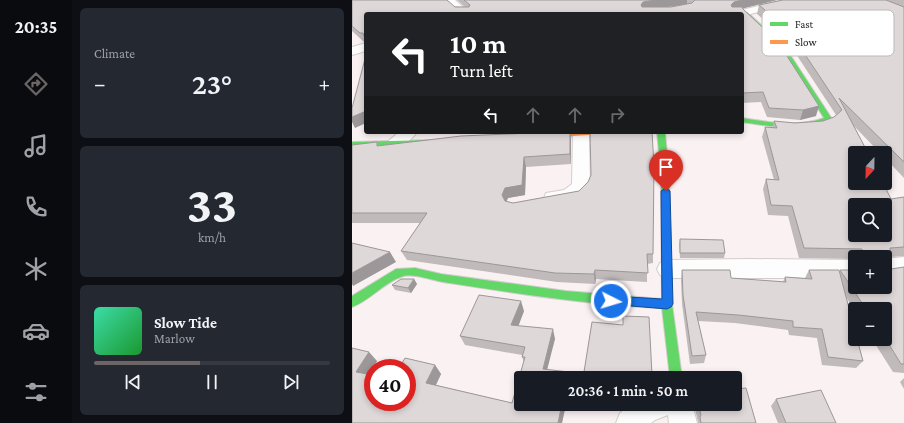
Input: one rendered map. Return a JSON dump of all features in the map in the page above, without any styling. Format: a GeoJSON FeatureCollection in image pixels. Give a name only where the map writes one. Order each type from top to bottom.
{"type":"FeatureCollection","features":[{"type":"Feature","properties":{"kind":"street"},"geometry":{"type":"LineString","coordinates":[[448,0],[463,12]]}},
{"type":"Feature","properties":{"kind":"street"},"geometry":{"type":"LineString","coordinates":[[672,0],[697,12]]}},
{"type":"Feature","properties":{"kind":"street"},"geometry":{"type":"LineString","coordinates":[[744,12],[798,0]]}},
{"type":"Feature","properties":{"kind":"street"},"geometry":{"type":"LineString","coordinates":[[668,11],[687,8]]}},
{"type":"Feature","properties":{"kind":"street"},"geometry":{"type":"LineString","coordinates":[[744,15],[762,28]]}},
{"type":"Feature","properties":{"kind":"street"},"geometry":{"type":"LineString","coordinates":[[352,51],[364,48]]}},
{"type":"Feature","properties":{"kind":"street"},"geometry":{"type":"LineString","coordinates":[[744,120],[807,127],[820,124],[828,119],[788,56]]}},
{"type":"Feature","properties":{"kind":"street"},"geometry":{"type":"LineString","coordinates":[[394,143],[407,134]]}},
{"type":"Feature","properties":{"kind":"street"},"geometry":{"type":"LineString","coordinates":[[528,137],[568,134]]}},
{"type":"Feature","properties":{"kind":"street"},"geometry":{"type":"LineString","coordinates":[[536,200],[572,195],[577,191],[580,184],[581,134]]}},
{"type":"Feature","properties":{"kind":"street"},"geometry":{"type":"LineString","coordinates":[[661,134],[665,176],[668,269],[667,304],[675,371]]}},
{"type":"Feature","properties":{"kind":"street"},"geometry":{"type":"LineString","coordinates":[[352,144],[441,141]]}},
{"type":"Feature","properties":{"kind":"street"},"geometry":{"type":"LineString","coordinates":[[892,267],[904,266]]}},
{"type":"Feature","properties":{"kind":"street"},"geometry":{"type":"LineString","coordinates":[[668,269],[848,269]]}},
{"type":"Feature","properties":{"kind":"street"},"geometry":{"type":"LineString","coordinates":[[352,314],[358,298],[400,272],[415,272],[441,278],[566,296],[626,302],[667,304]]}},
{"type":"Feature","properties":{"kind":"street"},"geometry":{"type":"LineString","coordinates":[[630,423],[645,411]]}},
{"type":"Feature","properties":{"kind":"street"},"geometry":{"type":"LineString","coordinates":[[680,411],[683,423]]}},
{"type":"Feature","properties":{"kind":"building"},"geometry":{"type":"Polygon","coordinates":[[[352,0],[447,0],[455,7],[469,7],[470,5],[464,0],[655,0],[643,2],[641,5],[642,7],[671,7],[692,3],[695,0],[743,0],[734,2],[731,5],[732,7],[742,7],[762,27],[762,56],[787,56],[819,106],[803,110],[769,108],[763,92],[744,93],[744,12],[364,12],[364,36],[363,33],[360,33],[352,26],[352,0]]]}},
{"type":"Feature","properties":{"kind":"building"},"geometry":{"type":"Polygon","coordinates":[[[783,0],[886,0],[904,7],[904,162],[892,150],[892,146],[888,146],[839,98],[864,146],[848,146],[848,190],[886,190],[890,198],[848,198],[848,242],[892,242],[892,199],[904,197],[904,247],[890,248],[890,250],[804,248],[792,206],[771,205],[766,179],[779,180],[765,127],[777,128],[774,121],[795,123],[823,121],[834,117],[842,110],[806,56],[894,56],[894,10],[765,10],[759,5],[783,0]]]}},
{"type":"Feature","properties":{"kind":"building"},"geometry":{"type":"Polygon","coordinates":[[[364,63],[364,112],[352,117],[352,108],[364,63]]]}},
{"type":"Feature","properties":{"kind":"building"},"geometry":{"type":"Polygon","coordinates":[[[570,134],[570,154],[524,157],[522,185],[505,188],[502,195],[505,201],[513,203],[579,191],[588,182],[591,175],[590,134],[652,134],[654,165],[653,254],[647,254],[648,273],[595,270],[594,274],[555,273],[401,251],[427,213],[352,213],[352,145],[377,142],[377,146],[461,136],[570,134]]]}},
{"type":"Feature","properties":{"kind":"building"},"geometry":{"type":"Polygon","coordinates":[[[680,239],[723,240],[725,253],[680,253],[680,239]]]}},
{"type":"Feature","properties":{"kind":"building"},"geometry":{"type":"Polygon","coordinates":[[[352,243],[390,252],[352,273],[352,243]]]}},
{"type":"Feature","properties":{"kind":"building"},"geometry":{"type":"Polygon","coordinates":[[[904,267],[904,364],[901,364],[890,346],[892,346],[892,302],[861,302],[856,294],[892,294],[892,269],[904,267]]]}},
{"type":"Feature","properties":{"kind":"building"},"geometry":{"type":"Polygon","coordinates":[[[682,270],[730,270],[731,278],[786,282],[785,277],[812,279],[809,270],[839,270],[848,304],[848,346],[859,346],[863,361],[828,357],[822,329],[793,327],[793,321],[696,312],[706,355],[692,356],[683,295],[682,270]]]}},
{"type":"Feature","properties":{"kind":"building"},"geometry":{"type":"Polygon","coordinates":[[[840,270],[848,270],[848,282],[840,270]]]}},
{"type":"Feature","properties":{"kind":"building"},"geometry":{"type":"Polygon","coordinates":[[[401,279],[414,279],[408,288],[392,285],[401,279]]]}},
{"type":"Feature","properties":{"kind":"building"},"geometry":{"type":"Polygon","coordinates":[[[479,295],[521,301],[511,325],[553,329],[543,369],[560,371],[521,371],[525,357],[522,357],[525,347],[460,336],[479,295]]]}},
{"type":"Feature","properties":{"kind":"building"},"geometry":{"type":"Polygon","coordinates":[[[623,316],[649,317],[652,371],[584,371],[592,322],[623,325],[623,316]]]}},
{"type":"Feature","properties":{"kind":"building"},"geometry":{"type":"Polygon","coordinates":[[[352,348],[369,352],[356,372],[364,373],[364,411],[416,411],[416,361],[435,365],[426,383],[512,403],[514,396],[514,411],[561,411],[558,423],[352,423],[352,348]]]}},
{"type":"Feature","properties":{"kind":"building"},"geometry":{"type":"Polygon","coordinates":[[[742,388],[746,388],[756,423],[701,423],[700,411],[742,411],[742,388]]]}},
{"type":"Feature","properties":{"kind":"building"},"geometry":{"type":"Polygon","coordinates":[[[821,390],[836,423],[786,423],[776,399],[821,390]]]}},
{"type":"Feature","properties":{"kind":"traffic: fast"},"geometry":{"type":"LineString","coordinates":[[745,13],[762,29]]}},
{"type":"Feature","properties":{"kind":"traffic: fast"},"geometry":{"type":"LineString","coordinates":[[744,120],[775,125],[797,126],[818,123],[828,119],[788,56]]}},
{"type":"Feature","properties":{"kind":"traffic: fast"},"geometry":{"type":"LineString","coordinates":[[661,134],[665,175],[667,304],[675,371]]}},
{"type":"Feature","properties":{"kind":"traffic: fast"},"geometry":{"type":"LineString","coordinates":[[352,144],[431,142]]}},
{"type":"Feature","properties":{"kind":"traffic: fast"},"geometry":{"type":"LineString","coordinates":[[352,302],[400,272],[415,272],[441,278],[566,296],[626,302],[667,304]]}},
{"type":"Feature","properties":{"kind":"traffic: slow"},"geometry":{"type":"LineString","coordinates":[[541,136],[572,134]]}},
{"type":"Feature","properties":{"kind":"route"},"geometry":{"type":"LineString","coordinates":[[611,301],[667,304],[668,269],[666,191]]}}]}
